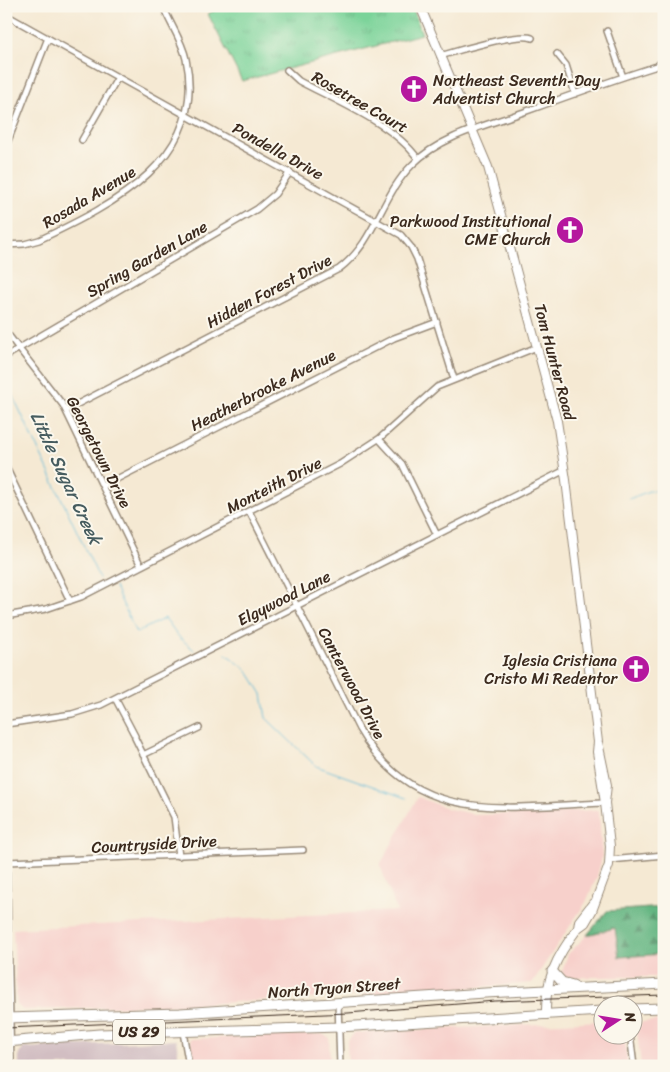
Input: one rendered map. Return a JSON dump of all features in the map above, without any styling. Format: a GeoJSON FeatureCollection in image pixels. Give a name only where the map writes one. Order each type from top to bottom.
{"type":"FeatureCollection","features":[{"type":"Feature","properties":{"kind":"main road"},"geometry":{"type":"LineString","coordinates":[[552,971],[562,982],[585,988]]}},
{"type":"Feature","properties":{"kind":"main road","name":"North Tryon Street"},"geometry":{"type":"LineString","coordinates":[[8,1018],[180,1013],[338,1002],[664,984]]}},
{"type":"Feature","properties":{"kind":"main road"},"geometry":{"type":"LineString","coordinates":[[642,1009],[664,1008]]}},
{"type":"Feature","properties":{"kind":"main road","name":"US 29"},"geometry":{"type":"LineString","coordinates":[[8,1042],[99,1034],[339,1026],[592,1012]]}},
{"type":"Feature","properties":{"kind":"street","name":"Rosada Avenue"},"geometry":{"type":"LineString","coordinates":[[6,245],[24,244],[39,240],[135,187],[154,170],[167,154],[180,130],[185,114],[188,81],[186,58],[164,6]]}},
{"type":"Feature","properties":{"kind":"street","name":"Tom Hunter Road"},"geometry":{"type":"LineString","coordinates":[[420,6],[440,56],[474,130],[492,181],[556,421],[565,470],[598,742],[597,752],[605,803],[610,860],[603,884],[593,902],[579,920],[578,928],[552,971],[547,990],[546,1015]]}},
{"type":"Feature","properties":{"kind":"street","name":"Pondella Drive"},"geometry":{"type":"LineString","coordinates":[[6,15],[378,220],[401,235],[411,247],[454,379]]}},
{"type":"Feature","properties":{"kind":"street"},"geometry":{"type":"LineString","coordinates":[[607,31],[622,77]]}},
{"type":"Feature","properties":{"kind":"street"},"geometry":{"type":"LineString","coordinates":[[440,56],[507,39],[526,36],[532,38]]}},
{"type":"Feature","properties":{"kind":"street"},"geometry":{"type":"LineString","coordinates":[[6,146],[48,38]]}},
{"type":"Feature","properties":{"kind":"street"},"geometry":{"type":"LineString","coordinates":[[557,54],[566,65],[575,94]]}},
{"type":"Feature","properties":{"kind":"street","name":"Hidden Forest Drive"},"geometry":{"type":"LineString","coordinates":[[66,410],[328,277],[358,252],[403,175],[418,159],[433,148],[474,130],[657,66],[664,59]]}},
{"type":"Feature","properties":{"kind":"street","name":"Rosetree Court"},"geometry":{"type":"LineString","coordinates":[[287,70],[299,81],[400,138],[418,159]]}},
{"type":"Feature","properties":{"kind":"street"},"geometry":{"type":"LineString","coordinates":[[82,140],[118,77]]}},
{"type":"Feature","properties":{"kind":"street","name":"Spring Garden Lane"},"geometry":{"type":"LineString","coordinates":[[6,356],[257,209],[274,194],[290,172]]}},
{"type":"Feature","properties":{"kind":"street","name":"Heatherbrooke Avenue"},"geometry":{"type":"LineString","coordinates":[[103,486],[394,338],[436,322]]}},
{"type":"Feature","properties":{"kind":"street","name":"Georgetown Drive"},"geometry":{"type":"LineString","coordinates":[[6,332],[66,410],[141,566]]}},
{"type":"Feature","properties":{"kind":"street","name":"Monteith Drive"},"geometry":{"type":"LineString","coordinates":[[6,616],[37,611],[70,601],[141,566],[330,470],[379,439],[431,392],[454,379],[536,347]]}},
{"type":"Feature","properties":{"kind":"street"},"geometry":{"type":"LineString","coordinates":[[379,439],[405,468],[437,535]]}},
{"type":"Feature","properties":{"kind":"street"},"geometry":{"type":"LineString","coordinates":[[6,467],[70,601]]}},
{"type":"Feature","properties":{"kind":"street","name":"Elgywood Lane"},"geometry":{"type":"LineString","coordinates":[[6,724],[72,714],[94,708],[565,470]]}},
{"type":"Feature","properties":{"kind":"street","name":"Canterwood Drive"},"geometry":{"type":"LineString","coordinates":[[248,511],[362,736],[384,764],[412,786],[442,799],[475,807],[605,803]]}},
{"type":"Feature","properties":{"kind":"street"},"geometry":{"type":"LineString","coordinates":[[115,698],[174,817],[179,856]]}},
{"type":"Feature","properties":{"kind":"street"},"geometry":{"type":"LineString","coordinates":[[144,755],[199,728]]}},
{"type":"Feature","properties":{"kind":"street"},"geometry":{"type":"LineString","coordinates":[[6,838],[8,1042],[11,1066]]}},
{"type":"Feature","properties":{"kind":"street","name":"Countryside Drive"},"geometry":{"type":"LineString","coordinates":[[7,862],[302,850]]}},
{"type":"Feature","properties":{"kind":"street"},"geometry":{"type":"LineString","coordinates":[[610,860],[664,855]]}},
{"type":"Feature","properties":{"kind":"street"},"geometry":{"type":"LineString","coordinates":[[338,1002],[340,1066]]}},
{"type":"Feature","properties":{"kind":"street"},"geometry":{"type":"LineString","coordinates":[[184,1032],[189,1066]]}},
{"type":"Feature","properties":{"kind":"street"},"geometry":{"type":"LineString","coordinates":[[631,1044],[634,1066]]}},
{"type":"Feature","properties":{"kind":"shaded area"},"geometry":{"type":"Polygon","coordinates":[[[418,797],[449,809],[479,815],[599,810],[602,857],[597,877],[586,902],[532,983],[429,991],[183,1005],[23,1010],[17,1005],[13,929],[397,911],[380,865],[418,797]]]}},
{"type":"Feature","properties":{"kind":"shaded area"},"geometry":{"type":"Polygon","coordinates":[[[615,928],[619,957],[664,954],[664,977],[565,977],[562,972],[568,954],[587,935],[615,928]]]}},
{"type":"Feature","properties":{"kind":"shaded area"},"geometry":{"type":"Polygon","coordinates":[[[664,1020],[664,1066],[641,1066],[638,1044],[642,1044],[642,1022],[664,1020]]]}},
{"type":"Feature","properties":{"kind":"shaded area"},"geometry":{"type":"Polygon","coordinates":[[[592,1021],[592,1044],[625,1044],[628,1066],[348,1066],[347,1041],[354,1033],[592,1021]]]}},
{"type":"Feature","properties":{"kind":"shaded area"},"geometry":{"type":"Polygon","coordinates":[[[321,1034],[329,1037],[330,1066],[195,1066],[190,1039],[321,1034]]]}},
{"type":"Feature","properties":{"kind":"shaded area"},"geometry":{"type":"Polygon","coordinates":[[[176,1040],[180,1066],[19,1066],[19,1054],[24,1048],[176,1040]]]}},
{"type":"Feature","properties":{"kind":"green space"},"geometry":{"type":"Polygon","coordinates":[[[222,6],[412,6],[422,34],[242,81],[208,14],[222,6]]]}},
{"type":"Feature","properties":{"kind":"green space"},"geometry":{"type":"Polygon","coordinates":[[[664,907],[664,954],[619,957],[615,928],[587,935],[607,911],[664,907]]]}},
{"type":"Feature","properties":{"kind":"waterway","name":"Little Sugar Creek"},"geometry":{"type":"LineString","coordinates":[[6,391],[13,396],[99,578]]}},
{"type":"Feature","properties":{"kind":"waterway"},"geometry":{"type":"LineString","coordinates":[[629,499],[649,491],[664,490]]}},
{"type":"Feature","properties":{"kind":"waterway","name":"Little Sugar Creek"},"geometry":{"type":"LineString","coordinates":[[115,587],[136,633],[165,618],[179,637],[194,650]]}},
{"type":"Feature","properties":{"kind":"waterway","name":"Little Sugar Creek"},"geometry":{"type":"LineString","coordinates":[[226,654],[247,670],[262,694],[266,718],[316,766],[406,798]]}},
{"type":"Feature","properties":{"kind":"tram line"},"geometry":{"type":"LineString","coordinates":[[6,1028],[348,1013],[495,1001],[664,995]]}},
{"type":"Feature","properties":{"kind":"place","name":"Northeast Seventh-Day Adventist Church"},"geometry":{"type":"Point","coordinates":[414,89]}},
{"type":"Feature","properties":{"kind":"place","name":"Parkwood Institutional CME Church"},"geometry":{"type":"Point","coordinates":[570,230]}},
{"type":"Feature","properties":{"kind":"place","name":"Iglesia Cristiana Cristo Mi Redentor"},"geometry":{"type":"Point","coordinates":[636,669]}}]}
